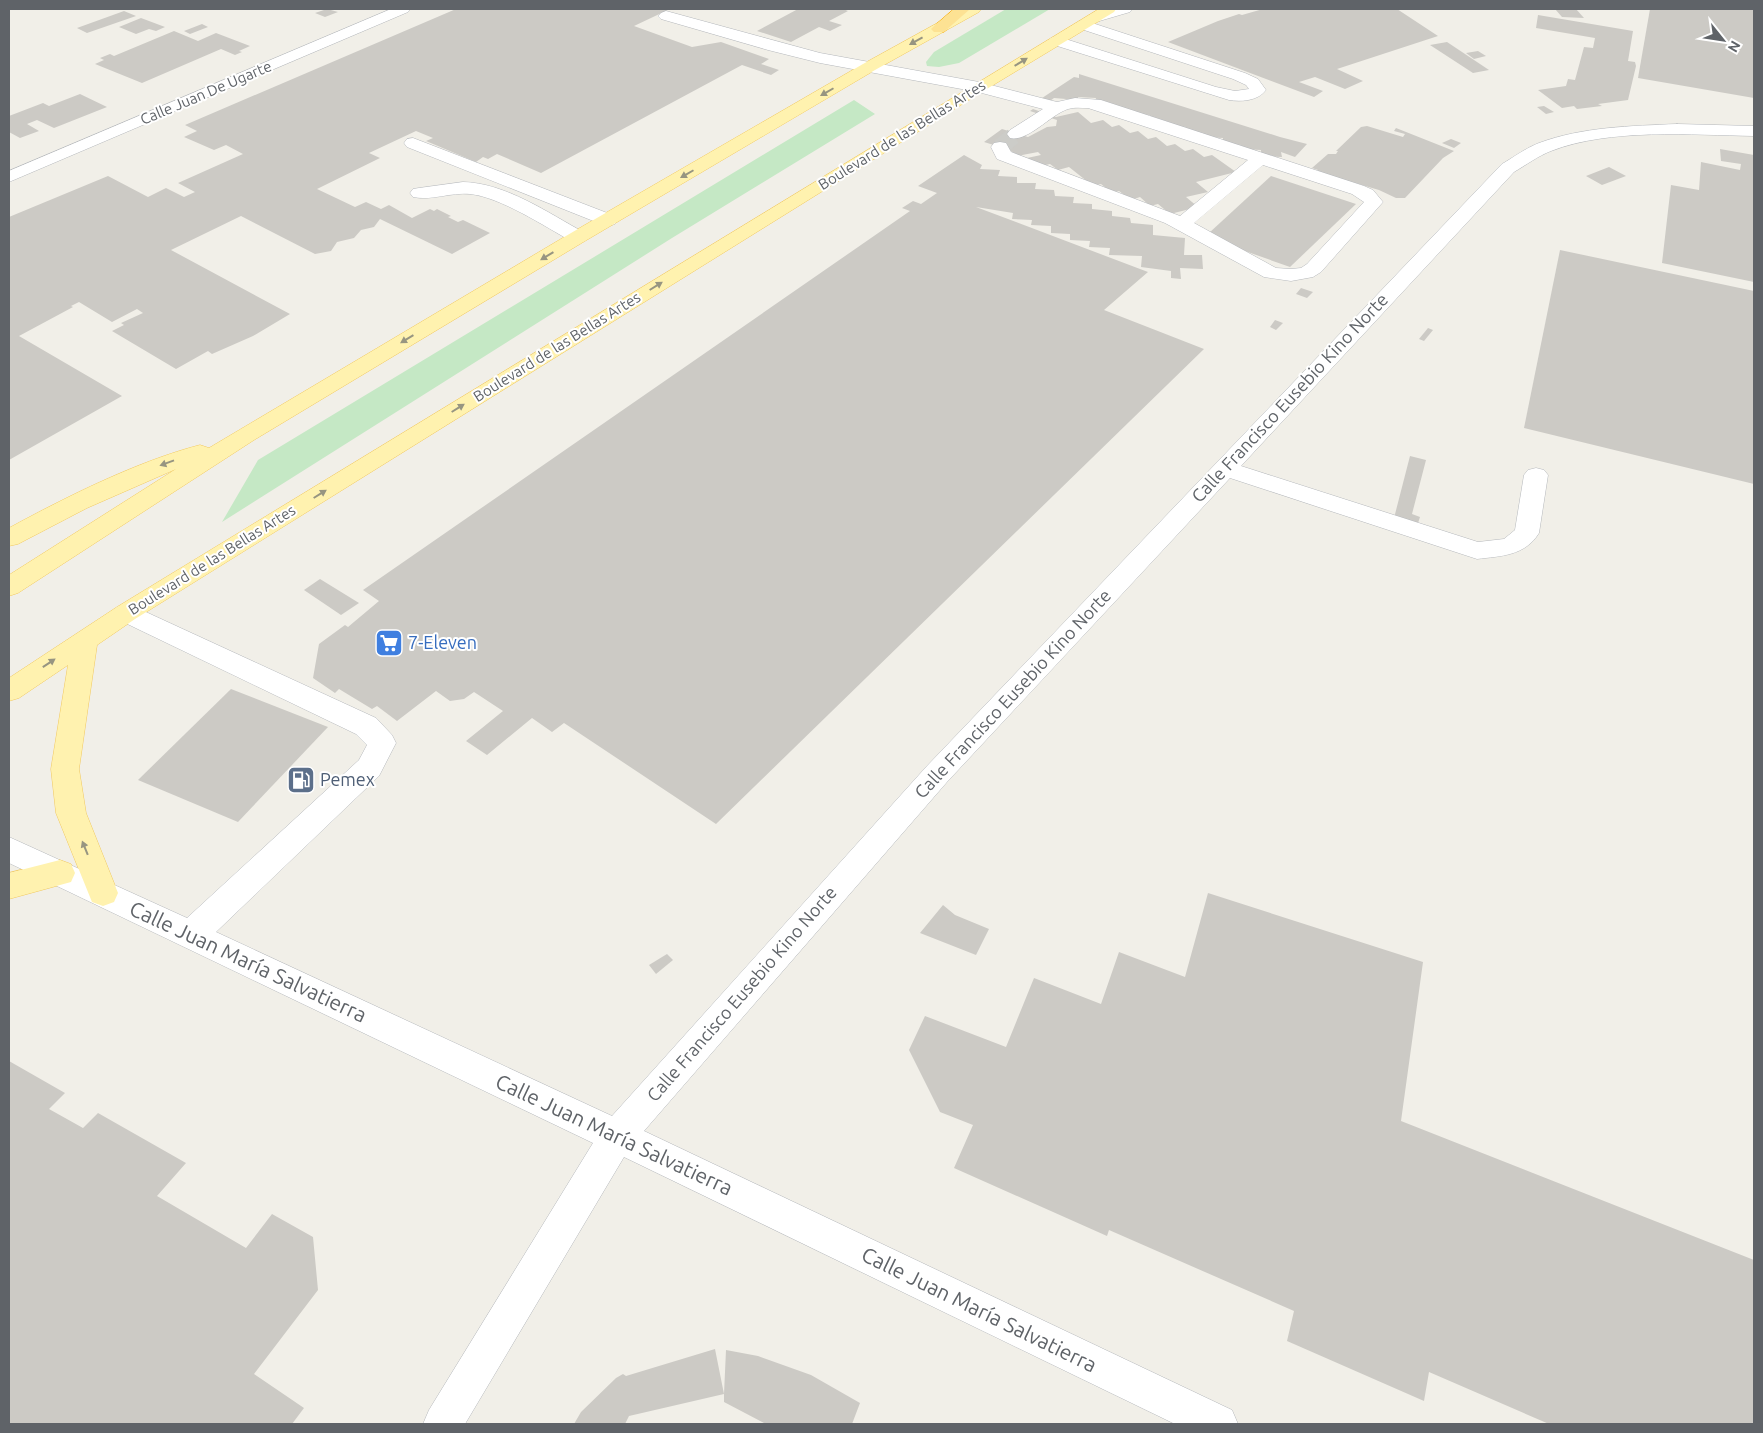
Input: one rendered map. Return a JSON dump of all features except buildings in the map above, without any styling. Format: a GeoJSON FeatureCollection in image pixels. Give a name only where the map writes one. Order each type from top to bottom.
{"type":"FeatureCollection","features":[{"type":"Feature","properties":{"kind":"highway"},"geometry":{"type":"LineString","coordinates":[[938,29],[963,9]]}},
{"type":"Feature","properties":{"kind":"main road"},"geometry":{"type":"LineString","coordinates":[[9,587],[246,435],[578,237],[869,67],[974,9]]}},
{"type":"Feature","properties":{"kind":"main road","name":"Boulevard de las Bellas Artes"},"geometry":{"type":"LineString","coordinates":[[9,691],[126,613],[979,87],[1096,17]]}},
{"type":"Feature","properties":{"kind":"main road"},"geometry":{"type":"LineString","coordinates":[[9,538],[72,504],[150,470],[246,435]]}},
{"type":"Feature","properties":{"kind":"main road"},"geometry":{"type":"LineString","coordinates":[[85,639],[65,769],[70,813],[102,893]]}},
{"type":"Feature","properties":{"kind":"main road"},"geometry":{"type":"LineString","coordinates":[[9,886],[60,874]]}},
{"type":"Feature","properties":{"kind":"street","name":"Calle Juan De Ugarte"},"geometry":{"type":"LineString","coordinates":[[9,177],[403,9]]}},
{"type":"Feature","properties":{"kind":"street"},"geometry":{"type":"LineString","coordinates":[[1096,17],[1125,9]]}},
{"type":"Feature","properties":{"kind":"street"},"geometry":{"type":"LineString","coordinates":[[666,16],[774,47],[979,87],[1049,112]]}},
{"type":"Feature","properties":{"kind":"street"},"geometry":{"type":"LineString","coordinates":[[1056,41],[1219,92],[1236,96],[1250,96],[1258,90],[1252,82],[1239,76],[1096,17]]}},
{"type":"Feature","properties":{"kind":"street"},"geometry":{"type":"LineString","coordinates":[[1000,147],[1003,155],[1182,224],[1271,273],[1292,275],[1314,268],[1374,202],[1367,194],[1358,190],[1095,104],[1067,103],[1049,112],[1016,134]]}},
{"type":"Feature","properties":{"kind":"street","name":"Calle Francisco Eusebio Kino Norte"},"geometry":{"type":"LineString","coordinates":[[443,1424],[617,1136],[937,774],[1508,168],[1546,147],[1591,136],[1648,130],[1754,131]]}},
{"type":"Feature","properties":{"kind":"street"},"geometry":{"type":"LineString","coordinates":[[413,143],[608,220]]}},
{"type":"Feature","properties":{"kind":"street"},"geometry":{"type":"LineString","coordinates":[[1182,224],[1261,158]]}},
{"type":"Feature","properties":{"kind":"street"},"geometry":{"type":"LineString","coordinates":[[418,193],[470,188],[486,192],[578,237]]}},
{"type":"Feature","properties":{"kind":"street"},"geometry":{"type":"LineString","coordinates":[[1224,468],[1477,551],[1511,546],[1527,533],[1536,475]]}},
{"type":"Feature","properties":{"kind":"street"},"geometry":{"type":"LineString","coordinates":[[126,613],[366,726],[382,743],[369,768],[191,935]]}},
{"type":"Feature","properties":{"kind":"street","name":"Calle Juan María Salvatierra"},"geometry":{"type":"LineString","coordinates":[[9,850],[617,1136],[1176,1416],[1218,1424]]}},
{"type":"Feature","properties":{"kind":"green space"},"geometry":{"type":"Polygon","coordinates":[[[1006,9],[1050,9],[959,63],[939,67],[927,66],[926,62],[934,52],[1006,9]]]}},
{"type":"Feature","properties":{"kind":"green space"},"geometry":{"type":"Polygon","coordinates":[[[854,100],[875,114],[672,238],[222,522],[258,460],[854,100]]]}},
{"type":"Feature","properties":{"kind":"tunnel"},"geometry":{"type":"LineString","coordinates":[[1000,147],[1016,134]]}},
{"type":"Feature","properties":{"kind":"place","name":"7-Eleven"},"geometry":{"type":"Point","coordinates":[389,643]}},
{"type":"Feature","properties":{"kind":"place","name":"Pemex"},"geometry":{"type":"Point","coordinates":[301,780]}}]}
